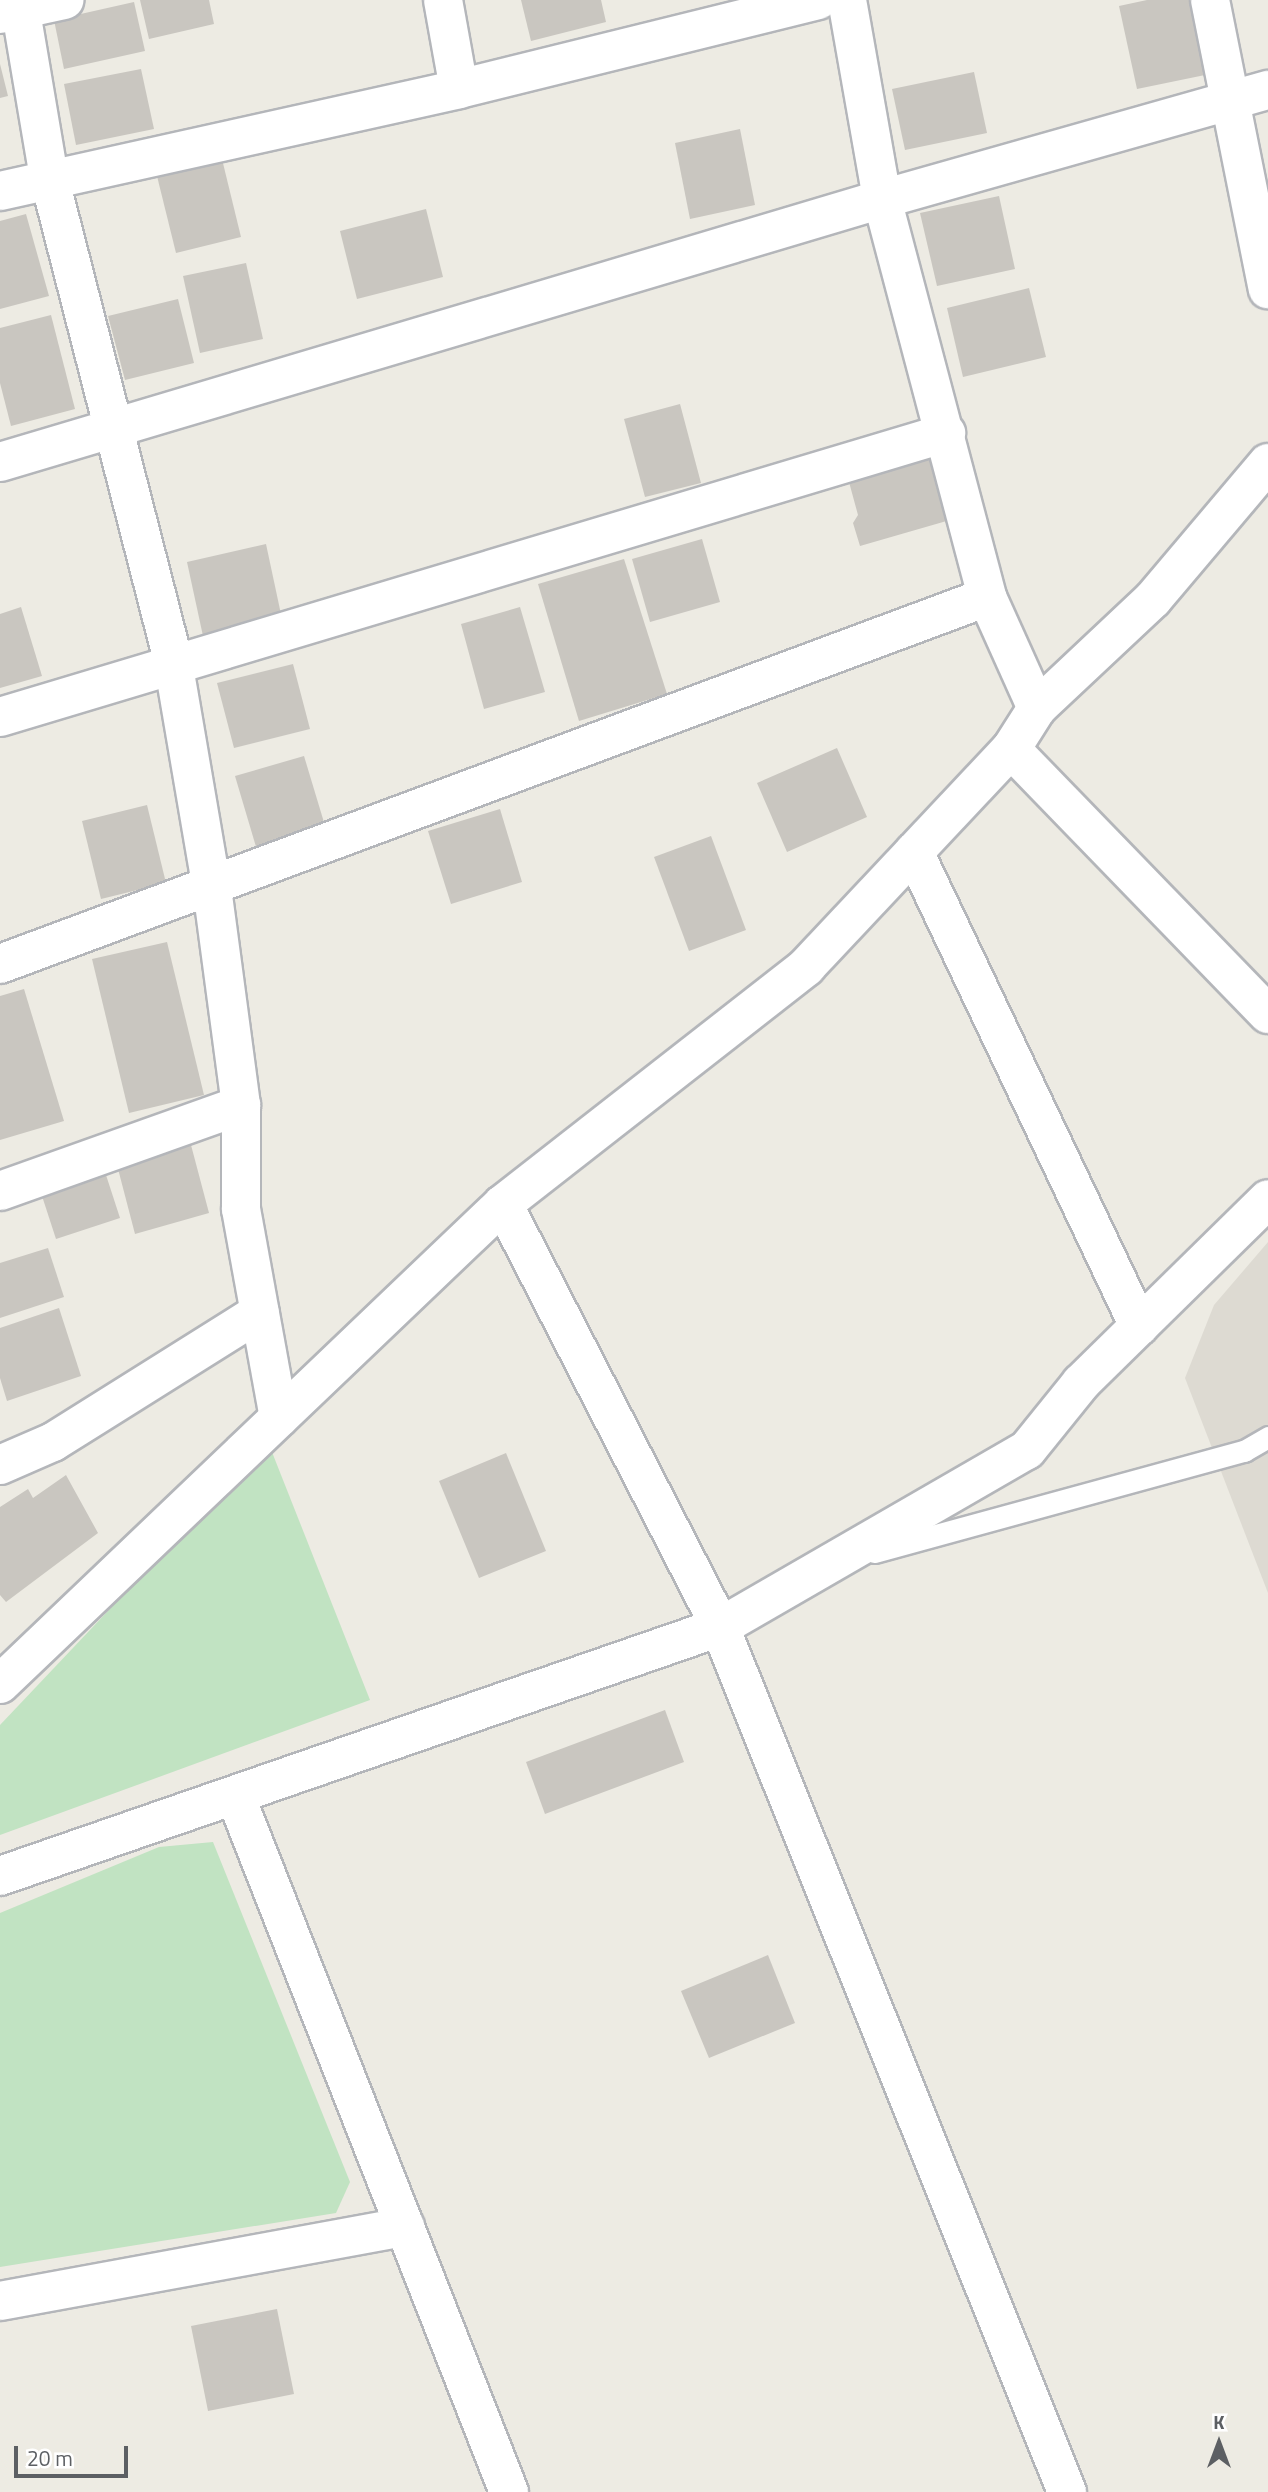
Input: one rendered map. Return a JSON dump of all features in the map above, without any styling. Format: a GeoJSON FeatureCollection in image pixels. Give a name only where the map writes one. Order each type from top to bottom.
{"type":"FeatureCollection","features":[{"type":"Feature","properties":{"kind":"street"},"geometry":{"type":"LineString","coordinates":[[64,0],[13,8],[49,177],[173,661],[212,888],[241,1105],[241,1209],[279,1418]]}},
{"type":"Feature","properties":{"kind":"street"},"geometry":{"type":"LineString","coordinates":[[443,0],[459,89]]}},
{"type":"Feature","properties":{"kind":"street"},"geometry":{"type":"LineString","coordinates":[[0,191],[49,177],[459,89],[818,0]]}},
{"type":"Feature","properties":{"kind":"street"},"geometry":{"type":"LineString","coordinates":[[847,0],[882,199],[946,433],[987,597],[1037,708]]}},
{"type":"Feature","properties":{"kind":"street"},"geometry":{"type":"LineString","coordinates":[[1210,0],[1268,289]]}},
{"type":"Feature","properties":{"kind":"street"},"geometry":{"type":"LineString","coordinates":[[0,462],[112,426],[882,199],[1268,90]]}},
{"type":"Feature","properties":{"kind":"street"},"geometry":{"type":"LineString","coordinates":[[0,717],[173,661],[946,433]]}},
{"type":"Feature","properties":{"kind":"street"},"geometry":{"type":"LineString","coordinates":[[0,1684],[503,1205],[806,967],[1011,749],[1037,708],[1153,599],[1268,463]]}},
{"type":"Feature","properties":{"kind":"street"},"geometry":{"type":"LineString","coordinates":[[0,964],[212,888],[987,597]]}},
{"type":"Feature","properties":{"kind":"street"},"geometry":{"type":"LineString","coordinates":[[1011,749],[1268,1014]]}},
{"type":"Feature","properties":{"kind":"street"},"geometry":{"type":"LineString","coordinates":[[914,852],[1139,1326]]}},
{"type":"Feature","properties":{"kind":"street"},"geometry":{"type":"LineString","coordinates":[[0,1191],[241,1105]]}},
{"type":"Feature","properties":{"kind":"street"},"geometry":{"type":"LineString","coordinates":[[0,1876],[720,1626],[1027,1450],[1081,1383],[1268,1199]]}},
{"type":"Feature","properties":{"kind":"street"},"geometry":{"type":"LineString","coordinates":[[503,1205],[720,1626],[1067,2492]]}},
{"type":"Feature","properties":{"kind":"street"},"geometry":{"type":"LineString","coordinates":[[0,1465],[53,1443],[260,1312]]}},
{"type":"Feature","properties":{"kind":"street"},"geometry":{"type":"LineString","coordinates":[[235,1795],[509,2492]]}},
{"type":"Feature","properties":{"kind":"street"},"geometry":{"type":"LineString","coordinates":[[0,2301],[405,2227]]}},
{"type":"Feature","properties":{"kind":"lane"},"geometry":{"type":"LineString","coordinates":[[825,1566],[1244,1451],[1268,1437]]}},
{"type":"Feature","properties":{"kind":"shaded area"},"geometry":{"type":"Polygon","coordinates":[[[1268,1242],[1268,1593],[1185,1378],[1214,1305],[1268,1242]]]}},
{"type":"Feature","properties":{"kind":"green space"},"geometry":{"type":"Polygon","coordinates":[[[268,1442],[370,1700],[0,1835],[0,1725],[268,1442]]]}},
{"type":"Feature","properties":{"kind":"green space"},"geometry":{"type":"Polygon","coordinates":[[[213,1842],[350,2182],[336,2213],[0,2267],[0,1913],[159,1847],[213,1842]]]}},
{"type":"Feature","properties":{"kind":"building"},"geometry":{"type":"Polygon","coordinates":[[[140,0],[209,0],[214,24],[149,39],[140,0]]]}},
{"type":"Feature","properties":{"kind":"building"},"geometry":{"type":"Polygon","coordinates":[[[521,0],[601,0],[606,22],[531,41],[521,0]]]}},
{"type":"Feature","properties":{"kind":"building"},"geometry":{"type":"Polygon","coordinates":[[[1147,0],[1189,0],[1205,75],[1137,89],[1119,6],[1147,0]]]}},
{"type":"Feature","properties":{"kind":"building"},"geometry":{"type":"Polygon","coordinates":[[[134,2],[145,51],[64,69],[54,20],[134,2]]]}},
{"type":"Feature","properties":{"kind":"building"},"geometry":{"type":"Polygon","coordinates":[[[0,64],[8,96],[0,98],[0,64]]]}},
{"type":"Feature","properties":{"kind":"building"},"geometry":{"type":"Polygon","coordinates":[[[141,69],[154,129],[76,145],[64,84],[141,69]]]}},
{"type":"Feature","properties":{"kind":"building"},"geometry":{"type":"Polygon","coordinates":[[[974,72],[987,133],[905,150],[892,89],[974,72]]]}},
{"type":"Feature","properties":{"kind":"building"},"geometry":{"type":"Polygon","coordinates":[[[740,129],[755,205],[690,219],[675,143],[740,129]]]}},
{"type":"Feature","properties":{"kind":"building"},"geometry":{"type":"Polygon","coordinates":[[[221,155],[241,237],[176,253],[156,172],[221,155]]]}},
{"type":"Feature","properties":{"kind":"building"},"geometry":{"type":"Polygon","coordinates":[[[999,196],[1015,269],[937,286],[920,213],[999,196]]]}},
{"type":"Feature","properties":{"kind":"building"},"geometry":{"type":"Polygon","coordinates":[[[426,209],[443,277],[357,299],[340,231],[426,209]]]}},
{"type":"Feature","properties":{"kind":"building"},"geometry":{"type":"Polygon","coordinates":[[[26,214],[49,296],[0,309],[0,221],[26,214]]]}},
{"type":"Feature","properties":{"kind":"building"},"geometry":{"type":"Polygon","coordinates":[[[246,263],[263,339],[200,353],[183,276],[246,263]]]}},
{"type":"Feature","properties":{"kind":"building"},"geometry":{"type":"Polygon","coordinates":[[[1029,288],[1046,357],[963,377],[947,308],[1029,288]]]}},
{"type":"Feature","properties":{"kind":"building"},"geometry":{"type":"Polygon","coordinates":[[[178,299],[194,363],[125,380],[108,316],[178,299]]]}},
{"type":"Feature","properties":{"kind":"building"},"geometry":{"type":"Polygon","coordinates":[[[51,315],[75,409],[11,426],[0,383],[0,328],[51,315]]]}},
{"type":"Feature","properties":{"kind":"building"},"geometry":{"type":"Polygon","coordinates":[[[680,404],[701,483],[645,497],[624,419],[680,404]]]}},
{"type":"Feature","properties":{"kind":"building"},"geometry":{"type":"Polygon","coordinates":[[[932,458],[950,520],[860,546],[853,523],[858,515],[849,482],[932,458]]]}},
{"type":"Feature","properties":{"kind":"building"},"geometry":{"type":"Polygon","coordinates":[[[702,539],[720,602],[650,622],[632,559],[702,539]]]}},
{"type":"Feature","properties":{"kind":"building"},"geometry":{"type":"Polygon","coordinates":[[[266,544],[282,619],[203,636],[187,562],[266,544]]]}},
{"type":"Feature","properties":{"kind":"building"},"geometry":{"type":"Polygon","coordinates":[[[624,559],[667,694],[579,721],[538,584],[624,559]]]}},
{"type":"Feature","properties":{"kind":"building"},"geometry":{"type":"Polygon","coordinates":[[[21,607],[42,676],[0,688],[0,614],[21,607]]]}},
{"type":"Feature","properties":{"kind":"building"},"geometry":{"type":"Polygon","coordinates":[[[520,607],[545,692],[484,709],[461,624],[520,607]]]}},
{"type":"Feature","properties":{"kind":"building"},"geometry":{"type":"Polygon","coordinates":[[[293,664],[310,729],[234,748],[217,683],[293,664]]]}},
{"type":"Feature","properties":{"kind":"building"},"geometry":{"type":"Polygon","coordinates":[[[837,748],[867,817],[787,852],[757,783],[837,748]]]}},
{"type":"Feature","properties":{"kind":"building"},"geometry":{"type":"Polygon","coordinates":[[[304,756],[326,829],[257,850],[235,776],[304,756]]]}},
{"type":"Feature","properties":{"kind":"building"},"geometry":{"type":"Polygon","coordinates":[[[147,805],[166,883],[101,899],[82,821],[147,805]]]}},
{"type":"Feature","properties":{"kind":"building"},"geometry":{"type":"Polygon","coordinates":[[[500,809],[522,882],[451,904],[428,831],[500,809]]]}},
{"type":"Feature","properties":{"kind":"building"},"geometry":{"type":"Polygon","coordinates":[[[711,836],[746,930],[689,951],[654,857],[711,836]]]}},
{"type":"Feature","properties":{"kind":"building"},"geometry":{"type":"Polygon","coordinates":[[[167,942],[204,1095],[129,1113],[92,959],[167,942]]]}},
{"type":"Feature","properties":{"kind":"building"},"geometry":{"type":"Polygon","coordinates":[[[24,989],[64,1121],[0,1140],[0,996],[24,989]]]}},
{"type":"Feature","properties":{"kind":"building"},"geometry":{"type":"Polygon","coordinates":[[[191,1145],[209,1213],[135,1234],[117,1165],[191,1145]]]}},
{"type":"Feature","properties":{"kind":"building"},"geometry":{"type":"Polygon","coordinates":[[[106,1175],[120,1218],[56,1239],[42,1196],[106,1175]]]}},
{"type":"Feature","properties":{"kind":"building"},"geometry":{"type":"Polygon","coordinates":[[[48,1248],[64,1297],[0,1318],[0,1263],[48,1248]]]}},
{"type":"Feature","properties":{"kind":"building"},"geometry":{"type":"Polygon","coordinates":[[[59,1308],[81,1376],[7,1401],[0,1378],[0,1328],[59,1308]]]}},
{"type":"Feature","properties":{"kind":"building"},"geometry":{"type":"Polygon","coordinates":[[[506,1453],[546,1551],[479,1578],[439,1481],[506,1453]]]}},
{"type":"Feature","properties":{"kind":"building"},"geometry":{"type":"Polygon","coordinates":[[[66,1475],[98,1533],[6,1602],[0,1595],[0,1507],[28,1489],[33,1498],[66,1475]]]}},
{"type":"Feature","properties":{"kind":"building"},"geometry":{"type":"Polygon","coordinates":[[[665,1710],[684,1762],[545,1814],[526,1762],[665,1710]]]}},
{"type":"Feature","properties":{"kind":"building"},"geometry":{"type":"Polygon","coordinates":[[[768,1955],[795,2023],[709,2058],[681,1991],[768,1955]]]}},
{"type":"Feature","properties":{"kind":"building"},"geometry":{"type":"Polygon","coordinates":[[[277,2309],[294,2394],[208,2411],[191,2326],[277,2309]]]}}]}
